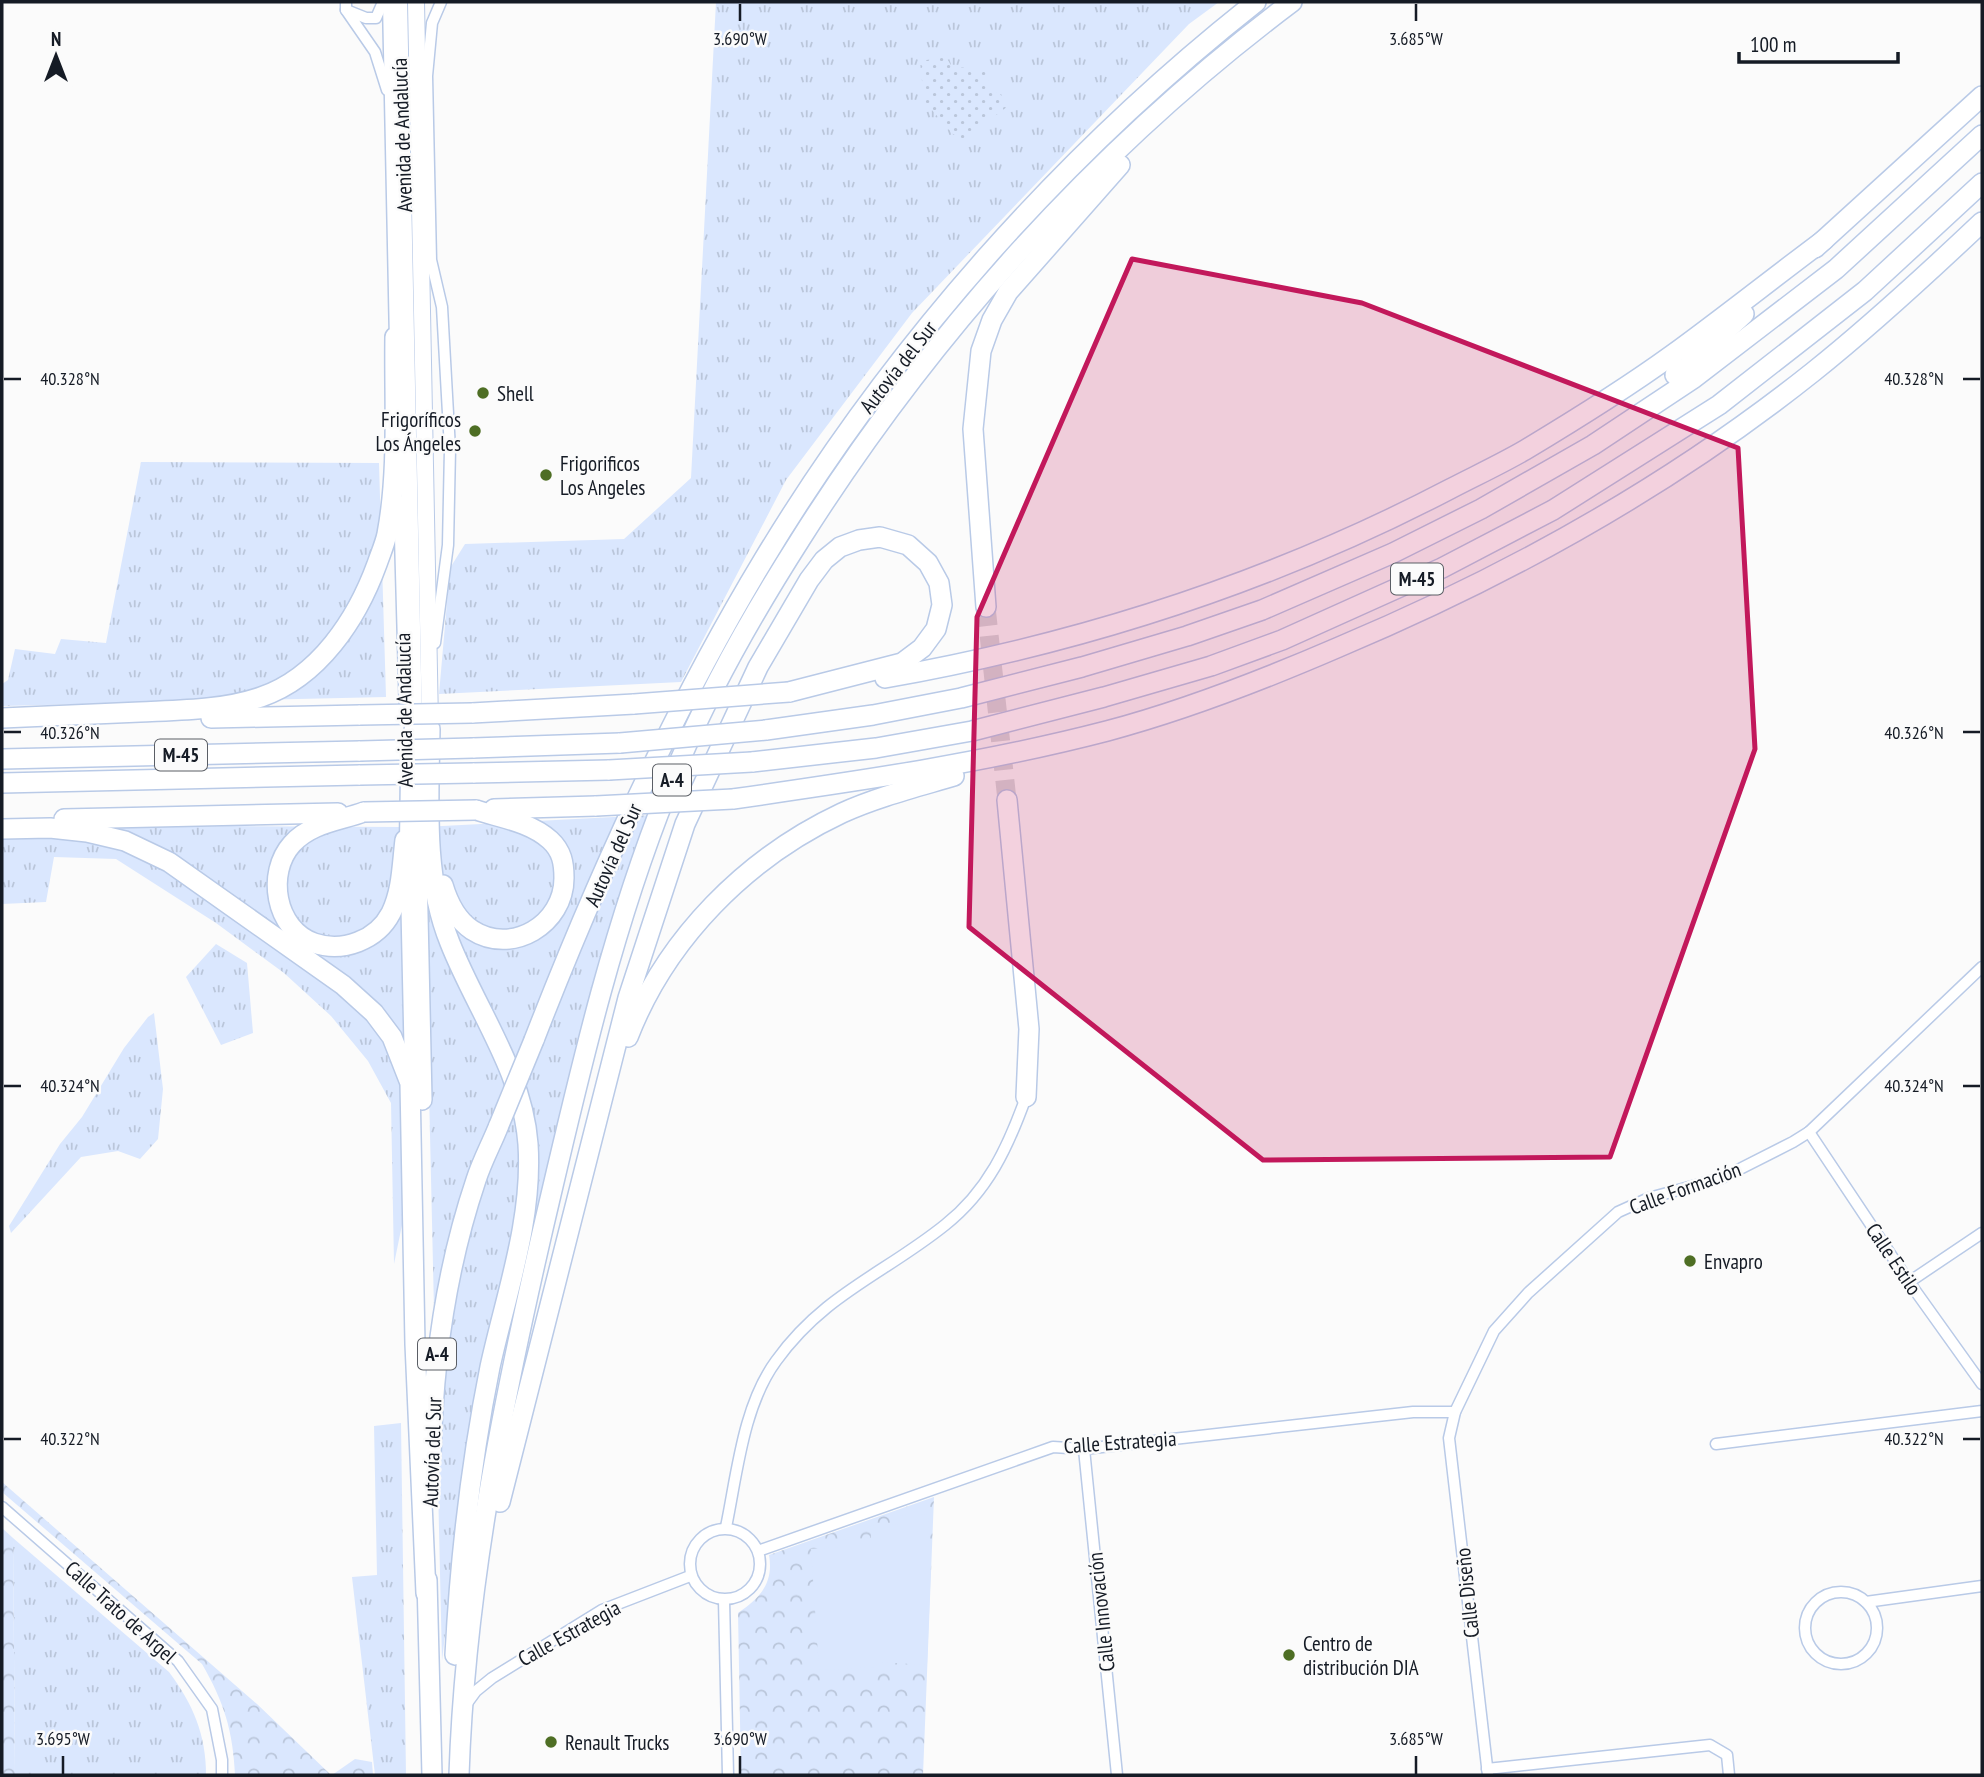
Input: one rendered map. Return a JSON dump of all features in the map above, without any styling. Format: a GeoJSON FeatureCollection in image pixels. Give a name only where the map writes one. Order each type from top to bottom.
{"type":"FeatureCollection","features":[{"type":"Feature","properties":{"kind":"highway","name":"Autovía del Sur"},"geometry":{"type":"LineString","coordinates":[[432,1775],[426,1592],[434,1376],[442,1314],[477,1179],[556,984],[622,832],[696,678],[765,557],[842,440],[942,310],[1014,227],[1138,102],[1256,2]]}},
{"type":"Feature","properties":{"kind":"highway","name":"Autovía del Sur"},"geometry":{"type":"LineString","coordinates":[[457,1775],[466,1670],[494,1457],[528,1296],[593,1021],[642,857],[669,786],[701,715],[750,622],[828,496],[931,354],[1042,225],[1150,118],[1292,2]]}},
{"type":"Feature","properties":{"kind":"highway"},"geometry":{"type":"LineString","coordinates":[[986,607],[973,429],[981,351],[992,320],[1008,292],[1110,174],[1222,58]]}},
{"type":"Feature","properties":{"kind":"highway"},"geometry":{"type":"LineString","coordinates":[[1481,509],[1687,367],[1982,96]]}},
{"type":"Feature","properties":{"kind":"highway","name":"M-45"},"geometry":{"type":"LineString","coordinates":[[2,759],[620,743],[766,730],[873,715],[961,698],[1082,667],[1187,636],[1262,610],[1393,553],[1481,509],[1593,445],[1694,378],[1836,269],[1982,135]]}},
{"type":"Feature","properties":{"kind":"highway","name":"M-45"},"geometry":{"type":"LineString","coordinates":[[2,783],[609,770],[752,762],[876,748],[972,731],[1211,666],[1282,640],[1443,568],[1553,510],[1718,405],[1866,291],[1982,183]]}},
{"type":"Feature","properties":{"kind":"highway"},"geometry":{"type":"LineString","coordinates":[[2,821],[476,810],[733,799],[876,779],[1018,752],[1111,730],[1296,666],[1405,619],[1568,537],[1662,479],[1811,374],[1881,317],[1982,222]]}},
{"type":"Feature","properties":{"kind":"highway"},"geometry":{"type":"LineString","coordinates":[[2,720],[472,713],[789,692],[961,665],[1084,635],[1215,593],[1319,553],[1522,451],[1671,356],[1824,240]]}},
{"type":"Feature","properties":{"kind":"highway"},"geometry":{"type":"LineString","coordinates":[[2,720],[231,705],[263,696],[288,683],[330,648],[345,630],[359,605],[387,536],[394,471],[394,337]]}},
{"type":"Feature","properties":{"kind":"highway"},"geometry":{"type":"LineString","coordinates":[[466,1670],[477,1639],[492,1538],[507,1466],[628,998],[685,824],[758,667],[809,580],[824,561],[841,547],[859,540],[880,537],[908,545],[928,563],[939,583],[942,605],[936,629],[922,648],[902,663],[789,692]]}},
{"type":"Feature","properties":{"kind":"highway"},"geometry":{"type":"LineString","coordinates":[[422,730],[437,792],[440,869],[449,902],[459,919],[486,936],[498,939],[531,933],[553,916],[561,902],[564,863],[559,850],[551,840],[533,827],[476,810]]}},
{"type":"Feature","properties":{"kind":"highway"},"geometry":{"type":"LineString","coordinates":[[420,1460],[426,1266],[422,730]]}},
{"type":"Feature","properties":{"kind":"highway"},"geometry":{"type":"LineString","coordinates":[[422,730],[436,898],[449,942],[518,1093],[528,1140],[529,1173],[522,1231],[491,1366],[470,1480],[457,1617],[453,1697],[457,1775]]}},
{"type":"Feature","properties":{"kind":"highway"},"geometry":{"type":"LineString","coordinates":[[600,1110],[634,1021],[673,952],[709,909],[749,870],[792,840],[843,813],[917,786],[971,771],[1018,752]]}},
{"type":"Feature","properties":{"kind":"highway"},"geometry":{"type":"LineString","coordinates":[[1007,800],[1029,1029],[1026,1097]]}},
{"type":"Feature","properties":{"kind":"highway"},"geometry":{"type":"LineString","coordinates":[[363,812],[322,824],[299,839],[284,856],[276,883],[281,909],[300,935],[314,943],[337,946],[362,942],[378,931],[391,913],[400,887],[405,840]]}},
{"type":"Feature","properties":{"kind":"highway"},"geometry":{"type":"LineString","coordinates":[[2,829],[50,828],[88,832],[125,841],[169,863],[359,998],[391,1037],[410,1083],[415,1344],[426,1592]]}},
{"type":"Feature","properties":{"kind":"main road","name":"Avenida de Andalucía"},"geometry":{"type":"LineString","coordinates":[[399,2],[422,730]]}},
{"type":"Feature","properties":{"kind":"main road","name":"Avenida de Andalucía"},"geometry":{"type":"LineString","coordinates":[[416,2],[429,684],[422,730]]}},
{"type":"Feature","properties":{"kind":"street"},"geometry":{"type":"LineString","coordinates":[[346,6],[366,18],[376,18],[385,2]]}},
{"type":"Feature","properties":{"kind":"street","name":"Avenida de Andalucía"},"geometry":{"type":"LineString","coordinates":[[385,2],[391,103],[394,337],[406,733],[405,840],[410,1083]]}},
{"type":"Feature","properties":{"kind":"street"},"geometry":{"type":"LineString","coordinates":[[420,120],[432,23],[441,2]]}},
{"type":"Feature","properties":{"kind":"street"},"geometry":{"type":"LineString","coordinates":[[346,6],[375,52],[391,103]]}},
{"type":"Feature","properties":{"kind":"street"},"geometry":{"type":"LineString","coordinates":[[427,76],[431,260]]}},
{"type":"Feature","properties":{"kind":"street"},"geometry":{"type":"LineString","coordinates":[[422,213],[442,307],[450,449],[448,545],[429,684]]}},
{"type":"Feature","properties":{"kind":"street","name":"Calle Formación"},"geometry":{"type":"LineString","coordinates":[[1455,1412],[1494,1331],[1528,1293],[1618,1212],[1649,1198],[1722,1178],[1809,1132],[1982,967]]}},
{"type":"Feature","properties":{"kind":"street"},"geometry":{"type":"LineString","coordinates":[[726,1527],[748,1417],[774,1363],[806,1324],[839,1296],[946,1225],[980,1190],[1007,1150],[1026,1097]]}},
{"type":"Feature","properties":{"kind":"street","name":"Calle Estilo"},"geometry":{"type":"LineString","coordinates":[[1809,1132],[1909,1282],[1982,1384]]}},
{"type":"Feature","properties":{"kind":"street"},"geometry":{"type":"LineString","coordinates":[[1909,1282],[1982,1233]]}},
{"type":"Feature","properties":{"kind":"street"},"geometry":{"type":"LineString","coordinates":[[1716,1444],[1982,1411]]}},
{"type":"Feature","properties":{"kind":"street","name":"Calle Estrategia"},"geometry":{"type":"LineString","coordinates":[[758,1551],[1053,1447],[1084,1449],[1413,1412],[1455,1412]]}},
{"type":"Feature","properties":{"kind":"street","name":"Calle Diseño"},"geometry":{"type":"LineString","coordinates":[[1455,1412],[1449,1438],[1487,1772]]}},
{"type":"Feature","properties":{"kind":"street","name":"Calle Innovación"},"geometry":{"type":"LineString","coordinates":[[1084,1449],[1117,1775]]}},
{"type":"Feature","properties":{"kind":"street","name":"Calle Trato de Argel"},"geometry":{"type":"LineString","coordinates":[[2,1507],[178,1661],[212,1709],[222,1760],[222,1775]]}},
{"type":"Feature","properties":{"kind":"street"},"geometry":{"type":"LineString","coordinates":[[726,1527],[741,1531],[751,1538],[758,1551],[758,1574],[752,1587],[739,1597],[724,1600],[706,1595],[690,1576],[692,1550],[699,1539],[713,1530],[726,1527]]}},
{"type":"Feature","properties":{"kind":"street","name":"Calle Estrategia"},"geometry":{"type":"LineString","coordinates":[[462,1710],[476,1691],[492,1678],[562,1633],[602,1610],[690,1576]]}},
{"type":"Feature","properties":{"kind":"street"},"geometry":{"type":"LineString","coordinates":[[1866,1602],[1877,1621],[1874,1643],[1867,1653],[1848,1663],[1826,1660],[1817,1654],[1806,1634],[1809,1612],[1824,1596],[1846,1592],[1857,1595],[1866,1602],[1982,1586]]}},
{"type":"Feature","properties":{"kind":"street"},"geometry":{"type":"LineString","coordinates":[[724,1600],[728,1775]]}},
{"type":"Feature","properties":{"kind":"street"},"geometry":{"type":"LineString","coordinates":[[1487,1772],[1710,1745],[1727,1755],[1729,1775]]}},
{"type":"Feature","properties":{"kind":"highlighted area"},"geometry":{"type":"Polygon","coordinates":[[[1132,259],[1362,303],[1738,448],[1755,749],[1610,1157],[1263,1160],[969,927],[977,617],[1132,259]]]}},
{"type":"Feature","properties":{"kind":"green space"},"geometry":{"type":"Polygon","coordinates":[[[716,2],[1219,2],[1189,24],[912,313],[786,480],[681,682],[439,694],[450,568],[465,544],[624,539],[691,478],[716,2]]]}},
{"type":"Feature","properties":{"kind":"green space"},"geometry":{"type":"Polygon","coordinates":[[[946,57],[952,67],[990,69],[988,86],[1009,101],[1009,105],[1003,110],[963,139],[953,134],[924,101],[920,61],[946,57]]]}},
{"type":"Feature","properties":{"kind":"green space"},"geometry":{"type":"Polygon","coordinates":[[[141,462],[379,463],[386,697],[2,706],[2,684],[8,680],[15,649],[55,654],[61,639],[106,643],[141,462]]]}},
{"type":"Feature","properties":{"kind":"green space"},"geometry":{"type":"Polygon","coordinates":[[[652,815],[529,1259],[463,1480],[442,1661],[423,827],[652,815]]]}},
{"type":"Feature","properties":{"kind":"green space"},"geometry":{"type":"Polygon","coordinates":[[[97,827],[400,827],[405,1004],[404,1161],[402,1225],[394,1264],[391,1103],[368,1061],[331,1016],[284,973],[216,923],[116,859],[54,857],[46,902],[2,904],[2,835],[97,827]]]}},
{"type":"Feature","properties":{"kind":"green space"},"geometry":{"type":"Polygon","coordinates":[[[216,944],[247,963],[253,1033],[221,1045],[186,977],[216,944]]]}},
{"type":"Feature","properties":{"kind":"green space"},"geometry":{"type":"Polygon","coordinates":[[[154,1013],[163,1089],[158,1139],[140,1159],[118,1151],[81,1157],[11,1233],[9,1226],[60,1144],[82,1117],[124,1048],[154,1013]]]}},
{"type":"Feature","properties":{"kind":"green space"},"geometry":{"type":"Polygon","coordinates":[[[401,1423],[406,1775],[375,1775],[352,1577],[377,1575],[374,1426],[401,1423]]]}},
{"type":"Feature","properties":{"kind":"green space"},"geometry":{"type":"Polygon","coordinates":[[[2,1482],[257,1704],[331,1775],[235,1775],[226,1717],[202,1664],[2,1492],[2,1482]]]}},
{"type":"Feature","properties":{"kind":"green space"},"geometry":{"type":"Polygon","coordinates":[[[934,1497],[923,1775],[741,1775],[738,1613],[764,1589],[769,1574],[769,1555],[934,1497]]]}},
{"type":"Feature","properties":{"kind":"green space"},"geometry":{"type":"Polygon","coordinates":[[[928,1514],[931,1565],[927,1665],[880,1662],[880,1667],[819,1670],[811,1549],[842,1547],[842,1540],[871,1538],[870,1526],[899,1524],[899,1516],[928,1514]]]}},
{"type":"Feature","properties":{"kind":"green space"},"geometry":{"type":"Polygon","coordinates":[[[2,1528],[13,1538],[15,1775],[2,1775],[2,1528]]]}},
{"type":"Feature","properties":{"kind":"green space"},"geometry":{"type":"Polygon","coordinates":[[[13,1538],[169,1672],[185,1696],[201,1733],[206,1775],[15,1775],[13,1538]]]}},
{"type":"Feature","properties":{"kind":"green space"},"geometry":{"type":"Polygon","coordinates":[[[355,1759],[372,1762],[373,1775],[332,1775],[355,1759]]]}},
{"type":"Feature","properties":{"kind":"tunnel"},"geometry":{"type":"LineString","coordinates":[[986,607],[1007,800]]}},
{"type":"Feature","properties":{"kind":"place","name":"Shell"},"geometry":{"type":"Point","coordinates":[483,393]}},
{"type":"Feature","properties":{"kind":"place","name":"Frigoríficos Los Ángeles"},"geometry":{"type":"Point","coordinates":[475,431]}},
{"type":"Feature","properties":{"kind":"place","name":"Frigorificos Los Angeles"},"geometry":{"type":"Point","coordinates":[546,475]}},
{"type":"Feature","properties":{"kind":"place","name":"Envapro"},"geometry":{"type":"Point","coordinates":[1690,1261]}},
{"type":"Feature","properties":{"kind":"place","name":"Centro de distribución DIA"},"geometry":{"type":"Point","coordinates":[1289,1655]}},
{"type":"Feature","properties":{"kind":"place","name":"Renault Trucks"},"geometry":{"type":"Point","coordinates":[551,1742]}}]}
